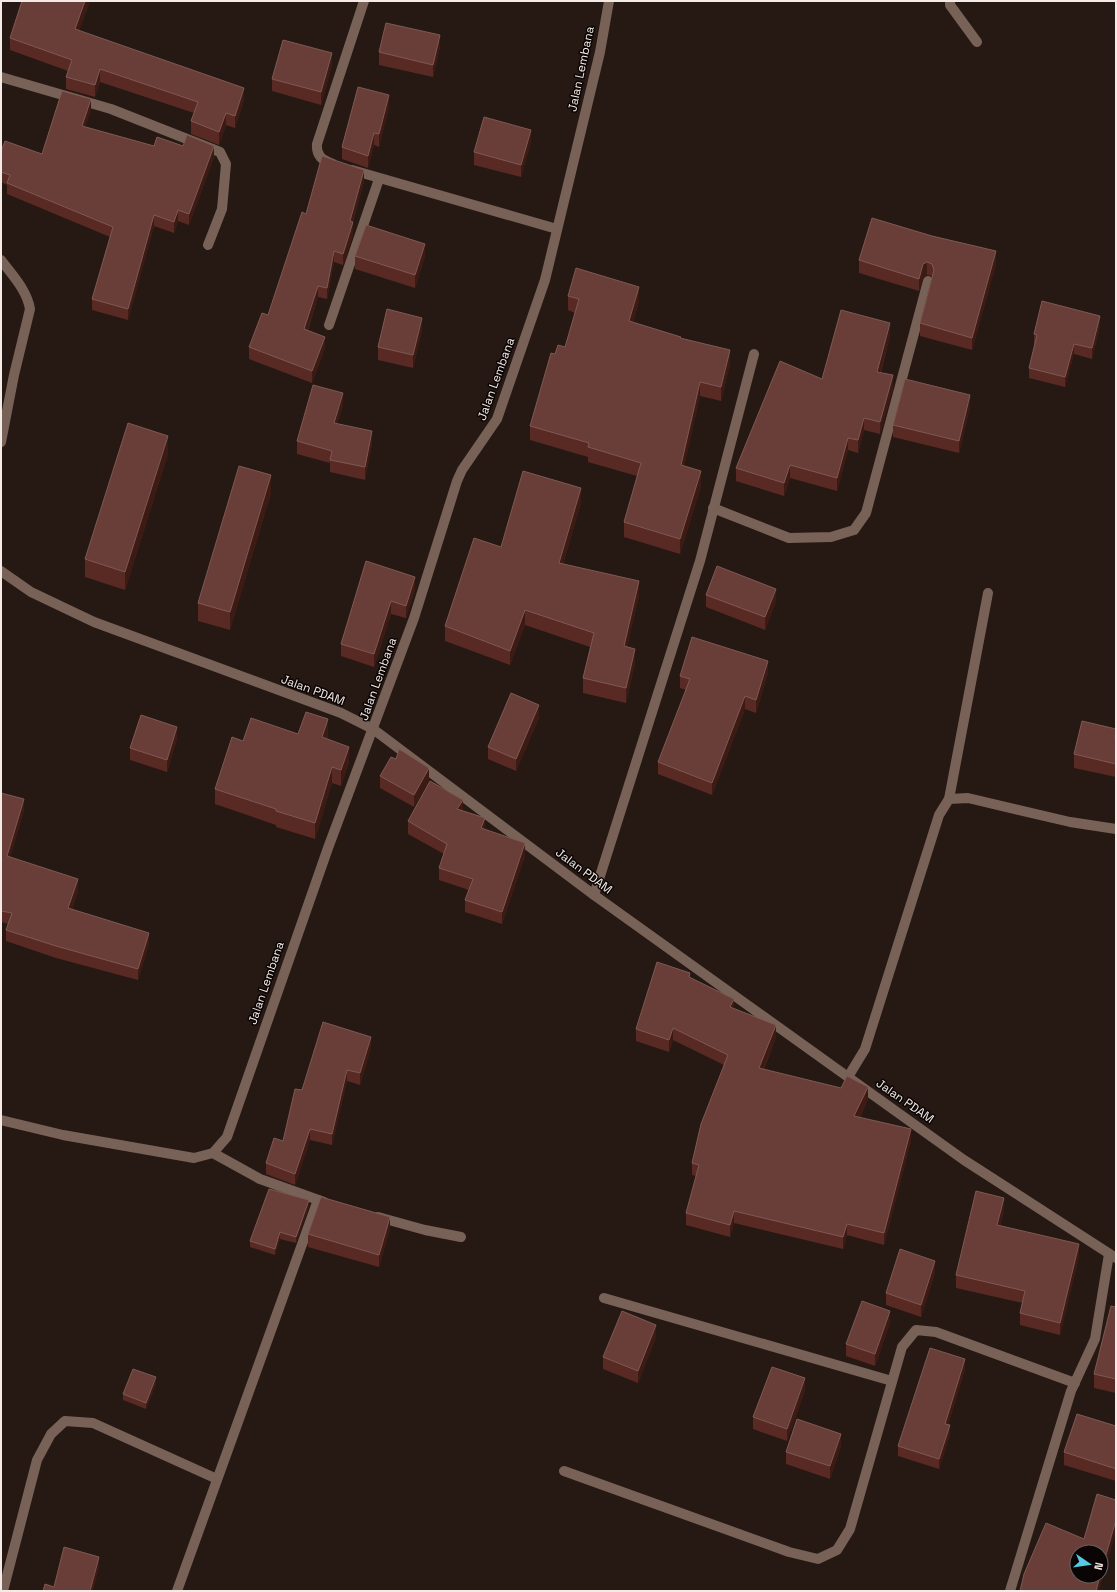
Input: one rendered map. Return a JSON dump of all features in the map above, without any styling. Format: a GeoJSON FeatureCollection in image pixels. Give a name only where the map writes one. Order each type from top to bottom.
{"type":"FeatureCollection","features":[{"type":"Feature","properties":{"kind":"street"},"geometry":{"type":"LineString","coordinates":[[364,1],[317,149],[318,155],[321,159],[379,179],[558,229]]}},
{"type":"Feature","properties":{"kind":"street","name":"Jalan Lembana"},"geometry":{"type":"LineString","coordinates":[[1,1120],[63,1134],[194,1158],[213,1152],[227,1137],[312,892],[414,618],[457,481],[462,470],[491,429],[502,406],[545,280],[600,52],[609,1]]}},
{"type":"Feature","properties":{"kind":"street"},"geometry":{"type":"LineString","coordinates":[[950,1],[950,5],[977,42]]}},
{"type":"Feature","properties":{"kind":"street"},"geometry":{"type":"LineString","coordinates":[[1,77],[111,109],[220,152],[226,164],[222,209],[208,245]]}},
{"type":"Feature","properties":{"kind":"street"},"geometry":{"type":"LineString","coordinates":[[329,325],[379,179]]}},
{"type":"Feature","properties":{"kind":"street"},"geometry":{"type":"LineString","coordinates":[[1,260],[20,284],[30,309],[14,375],[1,442]]}},
{"type":"Feature","properties":{"kind":"street"},"geometry":{"type":"LineString","coordinates":[[713,508],[789,538],[831,537],[854,530],[866,513],[928,281]]}},
{"type":"Feature","properties":{"kind":"street"},"geometry":{"type":"LineString","coordinates":[[594,895],[700,562],[754,354]]}},
{"type":"Feature","properties":{"kind":"street","name":"Jalan PDAM"},"geometry":{"type":"LineString","coordinates":[[1,571],[31,592],[94,622],[341,713],[373,729],[594,895],[964,1160],[1113,1256]]}},
{"type":"Feature","properties":{"kind":"street"},"geometry":{"type":"LineString","coordinates":[[848,1077],[865,1050],[939,815],[949,799],[988,593]]}},
{"type":"Feature","properties":{"kind":"street"},"geometry":{"type":"LineString","coordinates":[[949,799],[968,798],[1070,822],[1116,829]]}},
{"type":"Feature","properties":{"kind":"street"},"geometry":{"type":"LineString","coordinates":[[213,1152],[260,1180],[333,1204]]}},
{"type":"Feature","properties":{"kind":"street"},"geometry":{"type":"LineString","coordinates":[[177,1591],[318,1200]]}},
{"type":"Feature","properties":{"kind":"street"},"geometry":{"type":"LineString","coordinates":[[370,1214],[425,1230],[461,1237]]}},
{"type":"Feature","properties":{"kind":"street"},"geometry":{"type":"LineString","coordinates":[[1010,1591],[1075,1383],[1095,1339],[1113,1256]]}},
{"type":"Feature","properties":{"kind":"street"},"geometry":{"type":"LineString","coordinates":[[604,1298],[892,1381]]}},
{"type":"Feature","properties":{"kind":"street"},"geometry":{"type":"LineString","coordinates":[[564,1471],[789,1552],[818,1559],[837,1550],[850,1529],[902,1347],[916,1330],[936,1332],[1075,1383]]}},
{"type":"Feature","properties":{"kind":"street"},"geometry":{"type":"LineString","coordinates":[[3,1591],[37,1460],[51,1434],[65,1421],[93,1423],[217,1480]]}},
{"type":"Feature","properties":{"kind":"building"},"geometry":{"type":"Polygon","coordinates":[[[22,1],[85,1],[75,29],[244,88],[235,116],[226,113],[219,132],[191,121],[198,102],[100,69],[95,85],[66,77],[72,60],[10,38],[22,1]]]}},
{"type":"Feature","properties":{"kind":"building"},"geometry":{"type":"Polygon","coordinates":[[[386,23],[440,35],[433,65],[379,52],[386,23]]]}},
{"type":"Feature","properties":{"kind":"building"},"geometry":{"type":"Polygon","coordinates":[[[283,40],[332,53],[321,92],[272,79],[283,40]]]}},
{"type":"Feature","properties":{"kind":"building"},"geometry":{"type":"Polygon","coordinates":[[[358,87],[389,95],[379,134],[374,133],[368,156],[342,147],[358,87]]]}},
{"type":"Feature","properties":{"kind":"building"},"geometry":{"type":"Polygon","coordinates":[[[62,91],[91,99],[82,126],[154,146],[157,137],[183,146],[187,135],[214,146],[189,214],[178,210],[174,222],[154,215],[128,309],[92,299],[113,227],[7,183],[10,175],[1,172],[1,151],[5,141],[42,154],[62,91]]]}},
{"type":"Feature","properties":{"kind":"building"},"geometry":{"type":"Polygon","coordinates":[[[484,117],[531,130],[521,165],[474,152],[484,117]]]}},
{"type":"Feature","properties":{"kind":"building"},"geometry":{"type":"Polygon","coordinates":[[[322,156],[364,170],[350,221],[353,222],[343,254],[334,251],[327,288],[318,286],[304,329],[325,337],[312,371],[249,347],[262,313],[268,315],[302,212],[306,214],[322,156]]]}},
{"type":"Feature","properties":{"kind":"building"},"geometry":{"type":"Polygon","coordinates":[[[872,218],[932,236],[996,251],[972,338],[920,323],[934,270],[932,264],[927,262],[923,264],[919,279],[859,260],[872,218]]]}},
{"type":"Feature","properties":{"kind":"building"},"geometry":{"type":"Polygon","coordinates":[[[366,225],[425,244],[415,275],[355,256],[366,225]]]}},
{"type":"Feature","properties":{"kind":"building"},"geometry":{"type":"Polygon","coordinates":[[[576,268],[639,287],[629,321],[681,337],[680,338],[730,350],[721,387],[700,382],[681,465],[701,471],[680,539],[624,522],[641,463],[588,447],[589,443],[530,426],[551,353],[555,354],[558,345],[565,347],[579,299],[568,296],[576,268]]]}},
{"type":"Feature","properties":{"kind":"building"},"geometry":{"type":"Polygon","coordinates":[[[1042,301],[1100,316],[1092,348],[1074,344],[1065,377],[1029,368],[1037,335],[1034,334],[1042,301]]]}},
{"type":"Feature","properties":{"kind":"building"},"geometry":{"type":"Polygon","coordinates":[[[387,309],[422,318],[413,355],[378,347],[387,309]]]}},
{"type":"Feature","properties":{"kind":"building"},"geometry":{"type":"Polygon","coordinates":[[[841,310],[890,323],[877,372],[893,375],[880,422],[864,418],[858,440],[848,438],[837,478],[790,465],[784,483],[736,468],[780,361],[822,379],[841,310]]]}},
{"type":"Feature","properties":{"kind":"building"},"geometry":{"type":"Polygon","coordinates":[[[905,379],[970,395],[959,441],[893,425],[905,379]]]}},
{"type":"Feature","properties":{"kind":"building"},"geometry":{"type":"Polygon","coordinates":[[[313,385],[343,393],[334,423],[372,431],[365,467],[330,460],[332,451],[297,441],[313,385]]]}},
{"type":"Feature","properties":{"kind":"building"},"geometry":{"type":"Polygon","coordinates":[[[128,423],[168,436],[125,572],[85,559],[128,423]]]}},
{"type":"Feature","properties":{"kind":"building"},"geometry":{"type":"Polygon","coordinates":[[[239,466],[271,475],[230,612],[198,603],[239,466]]]}},
{"type":"Feature","properties":{"kind":"building"},"geometry":{"type":"Polygon","coordinates":[[[523,471],[581,488],[559,563],[639,581],[624,646],[635,649],[626,688],[583,678],[594,633],[525,610],[510,651],[445,626],[474,538],[501,547],[523,471]]]}},
{"type":"Feature","properties":{"kind":"building"},"geometry":{"type":"Polygon","coordinates":[[[366,561],[415,577],[406,606],[391,601],[374,654],[341,644],[366,561]]]}},
{"type":"Feature","properties":{"kind":"building"},"geometry":{"type":"Polygon","coordinates":[[[717,566],[776,589],[765,617],[706,595],[717,566]]]}},
{"type":"Feature","properties":{"kind":"building"},"geometry":{"type":"Polygon","coordinates":[[[692,637],[768,661],[756,700],[745,696],[712,783],[658,762],[690,679],[680,676],[692,637]]]}},
{"type":"Feature","properties":{"kind":"building"},"geometry":{"type":"Polygon","coordinates":[[[511,693],[539,705],[516,759],[488,747],[511,693]]]}},
{"type":"Feature","properties":{"kind":"building"},"geometry":{"type":"Polygon","coordinates":[[[306,712],[328,719],[322,737],[349,747],[341,770],[332,767],[315,823],[215,789],[232,737],[243,741],[251,718],[298,734],[306,712]]]}},
{"type":"Feature","properties":{"kind":"building"},"geometry":{"type":"Polygon","coordinates":[[[141,715],[177,727],[167,760],[130,748],[141,715]]]}},
{"type":"Feature","properties":{"kind":"building"},"geometry":{"type":"Polygon","coordinates":[[[1082,721],[1116,729],[1116,764],[1074,754],[1082,721]]]}},
{"type":"Feature","properties":{"kind":"building"},"geometry":{"type":"Polygon","coordinates":[[[399,749],[429,768],[414,795],[380,776],[391,757],[396,759],[399,749]]]}},
{"type":"Feature","properties":{"kind":"building"},"geometry":{"type":"Polygon","coordinates":[[[430,781],[463,800],[457,809],[485,818],[481,828],[525,843],[502,912],[465,900],[473,879],[439,868],[447,844],[408,821],[430,781]]]}},
{"type":"Feature","properties":{"kind":"building"},"geometry":{"type":"Polygon","coordinates":[[[1,793],[24,799],[7,856],[78,879],[68,908],[149,933],[138,969],[6,930],[12,913],[1,911],[1,793]]]}},
{"type":"Feature","properties":{"kind":"building"},"geometry":{"type":"Polygon","coordinates":[[[657,962],[690,973],[689,977],[734,999],[730,1007],[776,1025],[759,1068],[841,1088],[847,1076],[868,1087],[854,1116],[911,1129],[884,1233],[847,1224],[843,1237],[734,1211],[730,1225],[686,1213],[699,1165],[692,1163],[701,1124],[728,1055],[673,1028],[669,1040],[636,1029],[657,962]]]}},
{"type":"Feature","properties":{"kind":"building"},"geometry":{"type":"Polygon","coordinates":[[[323,1022],[371,1037],[360,1073],[347,1070],[332,1134],[310,1129],[295,1174],[266,1163],[274,1138],[283,1141],[295,1089],[302,1090],[323,1022]]]}},
{"type":"Feature","properties":{"kind":"building"},"geometry":{"type":"Polygon","coordinates":[[[269,1189],[309,1200],[296,1237],[280,1232],[275,1249],[250,1241],[269,1189]]]}},
{"type":"Feature","properties":{"kind":"building"},"geometry":{"type":"Polygon","coordinates":[[[976,1191],[1004,1198],[997,1225],[1079,1244],[1060,1323],[1020,1313],[1025,1291],[956,1275],[976,1191]]]}},
{"type":"Feature","properties":{"kind":"building"},"geometry":{"type":"Polygon","coordinates":[[[321,1197],[390,1217],[379,1255],[308,1234],[321,1197]]]}},
{"type":"Feature","properties":{"kind":"building"},"geometry":{"type":"Polygon","coordinates":[[[900,1249],[935,1261],[921,1305],[886,1293],[900,1249]]]}},
{"type":"Feature","properties":{"kind":"building"},"geometry":{"type":"Polygon","coordinates":[[[862,1301],[890,1311],[875,1354],[846,1344],[862,1301]]]}},
{"type":"Feature","properties":{"kind":"building"},"geometry":{"type":"Polygon","coordinates":[[[1111,1306],[1116,1307],[1116,1379],[1094,1374],[1111,1306]]]}},
{"type":"Feature","properties":{"kind":"building"},"geometry":{"type":"Polygon","coordinates":[[[622,1311],[656,1325],[638,1371],[603,1357],[622,1311]]]}},
{"type":"Feature","properties":{"kind":"building"},"geometry":{"type":"Polygon","coordinates":[[[930,1348],[965,1359],[945,1424],[950,1425],[939,1459],[898,1446],[930,1348]]]}},
{"type":"Feature","properties":{"kind":"building"},"geometry":{"type":"Polygon","coordinates":[[[772,1367],[805,1378],[787,1429],[753,1417],[772,1367]]]}},
{"type":"Feature","properties":{"kind":"building"},"geometry":{"type":"Polygon","coordinates":[[[133,1369],[156,1377],[146,1403],[123,1394],[133,1369]]]}},
{"type":"Feature","properties":{"kind":"building"},"geometry":{"type":"Polygon","coordinates":[[[1077,1414],[1116,1426],[1116,1469],[1064,1452],[1077,1414]]]}},
{"type":"Feature","properties":{"kind":"building"},"geometry":{"type":"Polygon","coordinates":[[[797,1419],[841,1434],[830,1466],[786,1452],[797,1419]]]}},
{"type":"Feature","properties":{"kind":"building"},"geometry":{"type":"Polygon","coordinates":[[[1097,1494],[1116,1500],[1116,1520],[1109,1544],[1069,1544],[1069,1584],[1098,1584],[1096,1591],[1020,1591],[1024,1574],[1046,1523],[1084,1539],[1097,1494]]]}},
{"type":"Feature","properties":{"kind":"building"},"geometry":{"type":"Polygon","coordinates":[[[64,1547],[99,1557],[90,1591],[43,1591],[45,1584],[54,1587],[64,1547]]]}}]}
